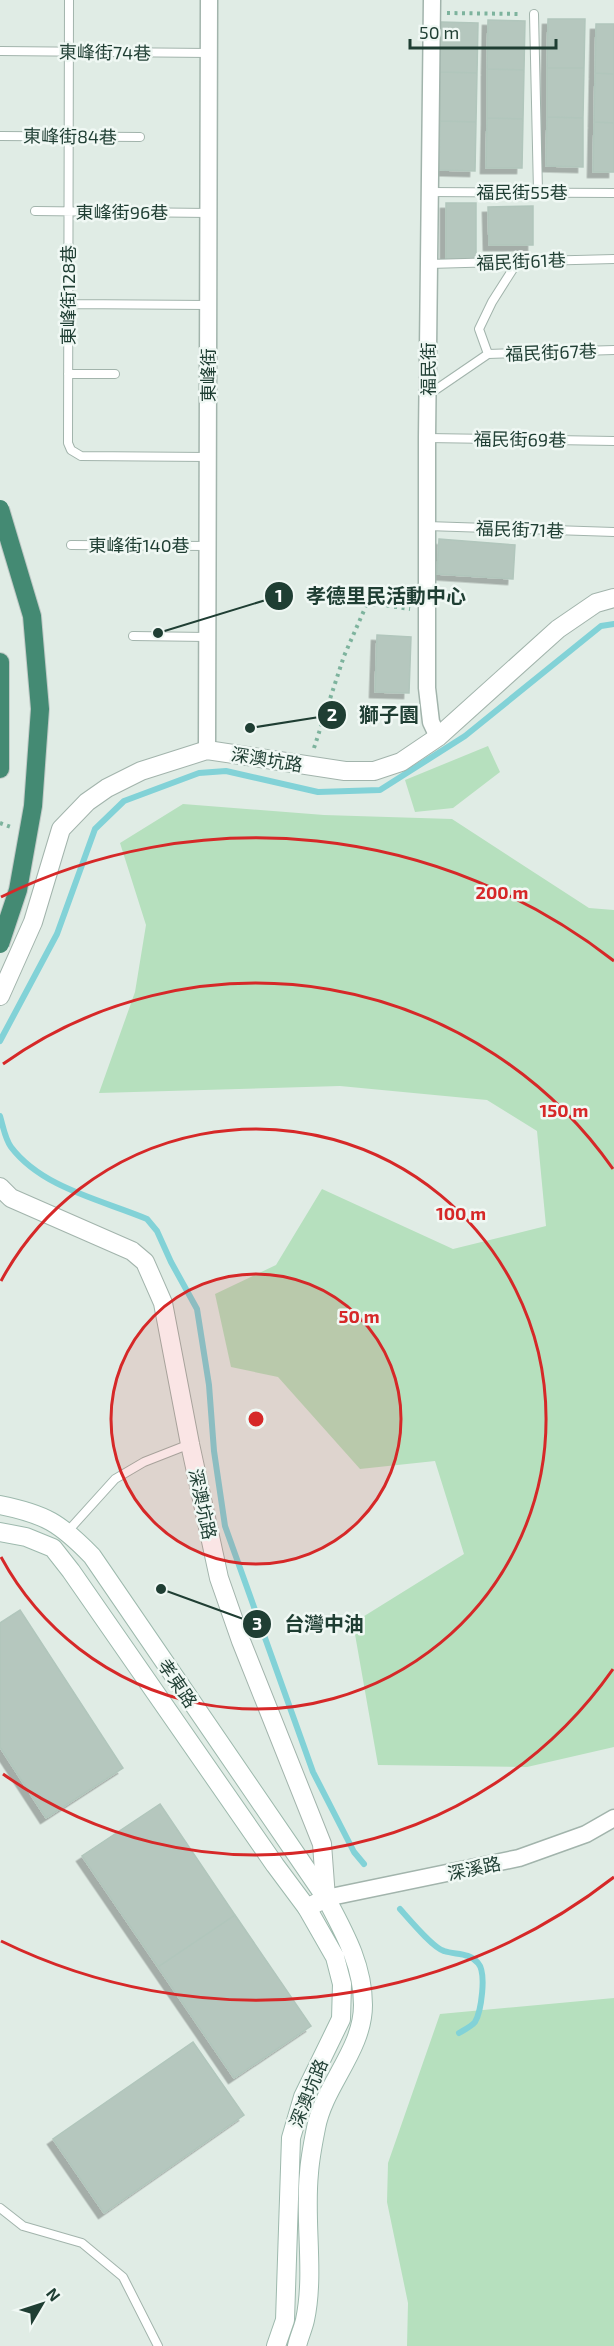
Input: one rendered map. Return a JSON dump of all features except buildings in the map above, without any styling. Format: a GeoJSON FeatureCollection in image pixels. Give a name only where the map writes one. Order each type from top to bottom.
{"type":"FeatureCollection","features":[{"type":"Feature","properties":{"kind":"highway"},"geometry":{"type":"LineString","coordinates":[[0,509],[32,616],[40,709],[33,806],[18,890],[0,944]]}},
{"type":"Feature","properties":{"kind":"highway"},"geometry":{"type":"LineString","coordinates":[[0,662],[0,769]]}},
{"type":"Feature","properties":{"kind":"main road","name":"深澳坑路"},"geometry":{"type":"LineString","coordinates":[[0,996],[33,922],[61,829],[87,802],[107,788],[141,771],[207,750],[345,771],[374,771],[401,762],[438,737],[558,628],[596,603],[614,598]]}},
{"type":"Feature","properties":{"kind":"main road","name":"深澳坑路"},"geometry":{"type":"LineString","coordinates":[[0,1187],[11,1198],[132,1251],[145,1262],[163,1303],[219,1578],[241,1641],[322,1844],[326,1898],[351,1945],[357,1965],[363,2007],[357,2036],[333,2082],[317,2125],[308,2175],[308,2295],[305,2320],[297,2346]]}},
{"type":"Feature","properties":{"kind":"main road","name":"孝東路"},"geometry":{"type":"LineString","coordinates":[[0,1505],[47,1518],[68,1531],[92,1556],[326,1898]]}},
{"type":"Feature","properties":{"kind":"main road","name":"孝東路"},"geometry":{"type":"LineString","coordinates":[[0,1532],[26,1537],[53,1548],[275,1865],[308,1908]]}},
{"type":"Feature","properties":{"kind":"main road"},"geometry":{"type":"LineString","coordinates":[[308,1908],[326,1898]]}},
{"type":"Feature","properties":{"kind":"main road","name":"深澳坑路"},"geometry":{"type":"LineString","coordinates":[[276,2346],[285,2320],[291,2138],[303,2097],[340,2019],[342,1984],[335,1957],[308,1908]]}},
{"type":"Feature","properties":{"kind":"street","name":"東峰街"},"geometry":{"type":"LineString","coordinates":[[207,750],[209,0]]}},
{"type":"Feature","properties":{"kind":"street","name":"福民街"},"geometry":{"type":"LineString","coordinates":[[431,6],[427,688],[431,722],[438,737]]}},
{"type":"Feature","properties":{"kind":"street","name":"深溪路"},"geometry":{"type":"LineString","coordinates":[[326,1898],[519,1858],[586,1834],[614,1818]]}},
{"type":"Feature","properties":{"kind":"lane","name":"東峰街128巷"},"geometry":{"type":"LineString","coordinates":[[69,0],[68,443],[70,450],[81,456],[208,457]]}},
{"type":"Feature","properties":{"kind":"lane"},"geometry":{"type":"LineString","coordinates":[[534,14],[538,192]]}},
{"type":"Feature","properties":{"kind":"lane","name":"東峰街74巷"},"geometry":{"type":"LineString","coordinates":[[0,51],[209,53]]}},
{"type":"Feature","properties":{"kind":"lane","name":"東峰街84巷"},"geometry":{"type":"LineString","coordinates":[[0,136],[140,137]]}},
{"type":"Feature","properties":{"kind":"lane","name":"福民街55巷"},"geometry":{"type":"LineString","coordinates":[[430,192],[614,193]]}},
{"type":"Feature","properties":{"kind":"lane","name":"東峰街96巷"},"geometry":{"type":"LineString","coordinates":[[35,211],[209,213]]}},
{"type":"Feature","properties":{"kind":"lane","name":"福民街61巷"},"geometry":{"type":"LineString","coordinates":[[429,264],[614,259]]}},
{"type":"Feature","properties":{"kind":"lane"},"geometry":{"type":"LineString","coordinates":[[488,354],[479,329],[492,302],[518,261]]}},
{"type":"Feature","properties":{"kind":"lane"},"geometry":{"type":"LineString","coordinates":[[68,304],[208,306]]}},
{"type":"Feature","properties":{"kind":"lane","name":"福民街67巷"},"geometry":{"type":"LineString","coordinates":[[428,395],[488,354],[614,350]]}},
{"type":"Feature","properties":{"kind":"lane"},"geometry":{"type":"LineString","coordinates":[[68,374],[115,374]]}},
{"type":"Feature","properties":{"kind":"lane","name":"福民街69巷"},"geometry":{"type":"LineString","coordinates":[[427,438],[614,441]]}},
{"type":"Feature","properties":{"kind":"lane","name":"福民街71巷"},"geometry":{"type":"LineString","coordinates":[[427,526],[614,532]]}},
{"type":"Feature","properties":{"kind":"lane","name":"東峰街140巷"},"geometry":{"type":"LineString","coordinates":[[72,545],[207,546]]}},
{"type":"Feature","properties":{"kind":"lane"},"geometry":{"type":"LineString","coordinates":[[133,636],[207,637]]}},
{"type":"Feature","properties":{"kind":"lane"},"geometry":{"type":"LineString","coordinates":[[68,1531],[116,1479],[144,1462],[190,1444]]}},
{"type":"Feature","properties":{"kind":"lane"},"geometry":{"type":"LineString","coordinates":[[0,2208],[23,2226],[82,2243],[123,2277],[158,2346]]}},
{"type":"Feature","properties":{"kind":"path"},"geometry":{"type":"LineString","coordinates":[[431,6],[534,14]]}},
{"type":"Feature","properties":{"kind":"path"},"geometry":{"type":"LineString","coordinates":[[308,765],[344,656],[366,606],[376,604],[427,612]]}},
{"type":"Feature","properties":{"kind":"green space"},"geometry":{"type":"Polygon","coordinates":[[[488,746],[500,772],[453,808],[415,812],[405,780],[488,746]]]}},
{"type":"Feature","properties":{"kind":"green space"},"geometry":{"type":"Polygon","coordinates":[[[183,804],[324,815],[452,819],[589,908],[614,910],[614,1747],[527,1767],[378,1765],[353,1623],[464,1554],[435,1461],[360,1469],[278,1377],[231,1367],[215,1294],[276,1265],[322,1189],[453,1249],[546,1226],[537,1131],[487,1100],[340,1086],[99,1093],[135,992],[146,925],[120,843],[183,804]]]}},
{"type":"Feature","properties":{"kind":"green space"},"geometry":{"type":"Polygon","coordinates":[[[614,1998],[614,2346],[407,2346],[408,2303],[387,2202],[388,2163],[440,2014],[614,1998]]]}},
{"type":"Feature","properties":{"kind":"waterway"},"geometry":{"type":"LineString","coordinates":[[0,1041],[57,934],[95,829],[124,801],[199,773],[226,771],[318,792],[380,790],[465,736],[601,626],[614,624]]}},
{"type":"Feature","properties":{"kind":"waterway"},"geometry":{"type":"LineString","coordinates":[[0,1116],[11,1147],[39,1173],[74,1191],[147,1219],[157,1231],[197,1309],[209,1385],[214,1451],[225,1526],[313,1772],[354,1852],[364,1864]]}},
{"type":"Feature","properties":{"kind":"waterway"},"geometry":{"type":"LineString","coordinates":[[400,1909],[439,1949],[471,1957],[481,1968],[482,1993],[477,2017],[474,2023],[459,2033]]}},
{"type":"Feature","properties":{"kind":"place","name":"孝德里民活動中心"},"geometry":{"type":"Point","coordinates":[158,633]}},
{"type":"Feature","properties":{"kind":"place","name":"獅子園"},"geometry":{"type":"Point","coordinates":[250,728]}},
{"type":"Feature","properties":{"kind":"place","name":"台灣中油"},"geometry":{"type":"Point","coordinates":[161,1589]}}]}
